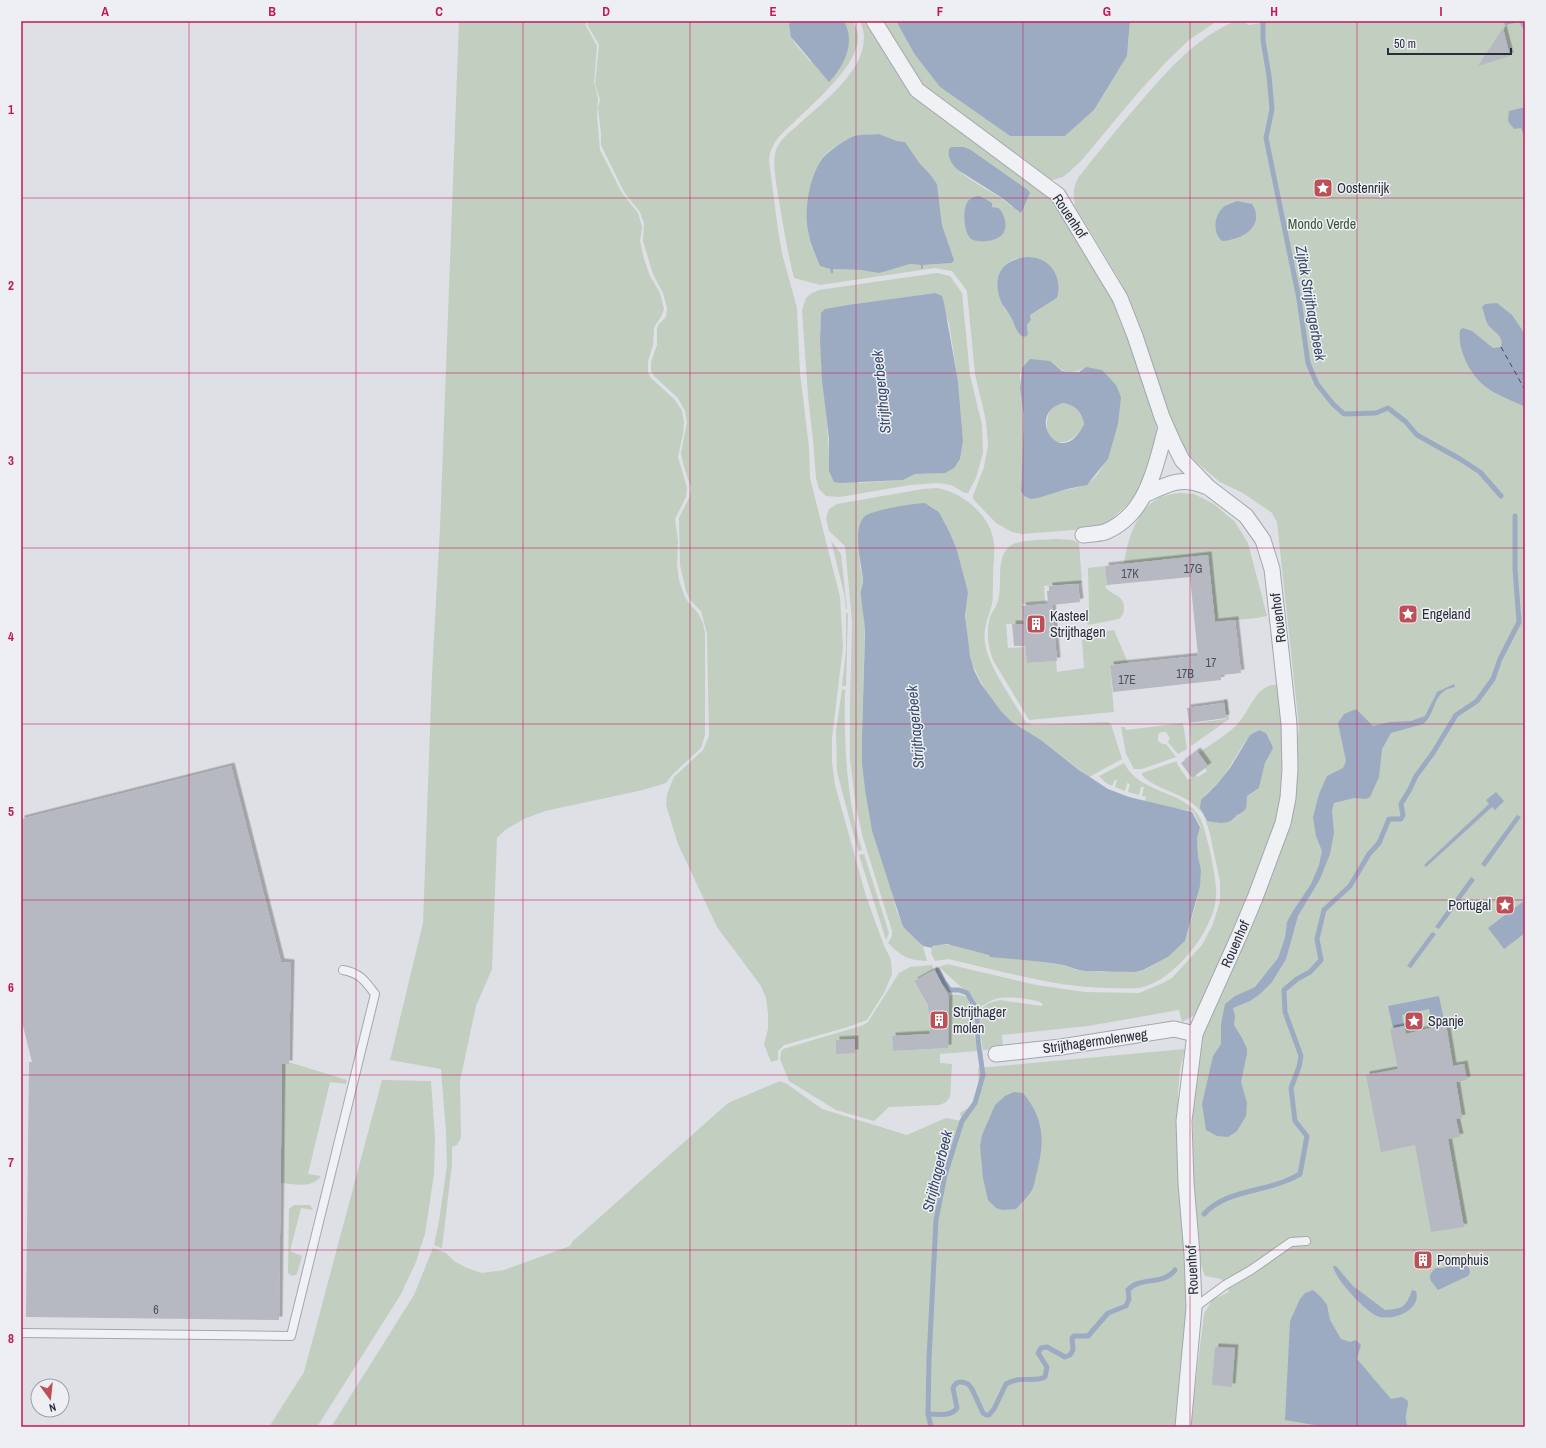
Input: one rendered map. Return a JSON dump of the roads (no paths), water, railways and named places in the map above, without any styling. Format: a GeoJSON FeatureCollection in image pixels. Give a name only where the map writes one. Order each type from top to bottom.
{"type":"FeatureCollection","features":[{"type":"Feature","properties":{"kind":"street","name":"Rouenhof"},"geometry":{"type":"LineString","coordinates":[[874,21],[917,90],[1058,195],[1120,298],[1136,336],[1166,427],[1182,460],[1208,487],[1246,516],[1263,540],[1269,554],[1284,669],[1289,724],[1290,769],[1288,798],[1283,823],[1239,936],[1194,1034],[1184,1121],[1186,1182],[1192,1254],[1194,1308],[1183,1427]]}},
{"type":"Feature","properties":{"kind":"street"},"geometry":{"type":"LineString","coordinates":[[1083,535],[1104,532],[1115,526],[1126,518],[1144,495],[1151,482],[1166,427]]}},
{"type":"Feature","properties":{"kind":"street","name":"Rouenhof"},"geometry":{"type":"LineString","coordinates":[[1144,495],[1179,481],[1193,481],[1208,487]]}},
{"type":"Feature","properties":{"kind":"street","name":"Strijthagermolenweg"},"geometry":{"type":"LineString","coordinates":[[996,1054],[1061,1047],[1174,1029],[1194,1034]]}},
{"type":"Feature","properties":{"kind":"lane"},"geometry":{"type":"LineString","coordinates":[[21,1333],[291,1336],[375,994],[354,972],[343,970]]}},
{"type":"Feature","properties":{"kind":"lane"},"geometry":{"type":"LineString","coordinates":[[1194,1308],[1225,1285],[1251,1270],[1291,1242],[1306,1241]]}},
{"type":"Feature","properties":{"kind":"water"},"geometry":{"type":"Polygon","coordinates":[[[790,21],[844,21],[849,38],[847,54],[839,69],[829,82],[791,37],[789,26],[790,21]]]}},
{"type":"Feature","properties":{"kind":"water"},"geometry":{"type":"Polygon","coordinates":[[[896,21],[1130,21],[1127,56],[1094,110],[1065,136],[1010,136],[940,87],[915,55],[896,21]]]}},
{"type":"Feature","properties":{"kind":"water"},"geometry":{"type":"Polygon","coordinates":[[[1503,21],[1525,21],[1525,31],[1519,22],[1505,25],[1503,21]]]}},
{"type":"Feature","properties":{"kind":"water"},"geometry":{"type":"Polygon","coordinates":[[[1525,107],[1525,138],[1521,128],[1514,129],[1508,121],[1509,111],[1525,107]]]}},
{"type":"Feature","properties":{"kind":"water"},"geometry":{"type":"Polygon","coordinates":[[[879,134],[897,141],[905,142],[920,164],[937,184],[942,225],[954,260],[952,263],[923,265],[923,268],[921,269],[921,265],[910,264],[879,273],[861,270],[833,269],[833,273],[831,273],[830,269],[820,266],[810,240],[807,222],[807,204],[814,175],[822,159],[837,146],[854,136],[879,134]]]}},
{"type":"Feature","properties":{"kind":"water"},"geometry":{"type":"Polygon","coordinates":[[[951,147],[964,147],[971,150],[1028,190],[1030,193],[1021,213],[1002,198],[958,170],[949,158],[949,149],[951,147]]]}},
{"type":"Feature","properties":{"kind":"water"},"geometry":{"type":"Polygon","coordinates":[[[979,196],[992,203],[992,207],[999,208],[1005,219],[1006,225],[1003,234],[994,240],[974,240],[969,237],[967,233],[964,212],[968,201],[973,197],[979,196]]]}},
{"type":"Feature","properties":{"kind":"water"},"geometry":{"type":"Polygon","coordinates":[[[1237,201],[1252,204],[1256,212],[1254,225],[1244,235],[1222,241],[1216,228],[1218,214],[1225,206],[1237,201]]]}},
{"type":"Feature","properties":{"kind":"water"},"geometry":{"type":"Polygon","coordinates":[[[1027,257],[1042,260],[1053,269],[1058,282],[1058,290],[1057,298],[1030,315],[1031,320],[1027,325],[1028,335],[1024,337],[1017,331],[1011,317],[1002,304],[997,287],[1000,272],[1004,267],[1010,262],[1027,257]]]}},
{"type":"Feature","properties":{"kind":"water"},"geometry":{"type":"Polygon","coordinates":[[[935,293],[942,296],[944,303],[958,381],[963,441],[960,459],[954,468],[945,473],[915,474],[903,480],[841,483],[834,482],[829,471],[829,439],[822,380],[820,341],[821,313],[825,309],[935,293]]]}},
{"type":"Feature","properties":{"kind":"water"},"geometry":{"type":"Polygon","coordinates":[[[1497,303],[1512,315],[1525,334],[1525,407],[1490,390],[1480,382],[1470,369],[1463,353],[1460,330],[1463,328],[1472,331],[1493,348],[1501,347],[1501,339],[1487,323],[1482,307],[1485,304],[1497,303]]]}},
{"type":"Feature","properties":{"kind":"water"},"geometry":{"type":"Polygon","coordinates":[[[1030,359],[1050,361],[1062,371],[1068,372],[1079,372],[1086,367],[1102,370],[1116,385],[1121,397],[1118,424],[1108,459],[1087,485],[1031,499],[1024,496],[1021,491],[1024,417],[1020,388],[1022,368],[1030,359]],[[1063,403],[1052,409],[1047,417],[1046,427],[1050,436],[1057,442],[1066,443],[1075,438],[1084,424],[1082,416],[1074,407],[1063,403]]]}},
{"type":"Feature","properties":{"kind":"water"},"geometry":{"type":"Polygon","coordinates":[[[925,503],[939,512],[957,550],[968,592],[965,615],[970,656],[974,670],[981,684],[1001,711],[1012,722],[1041,740],[1079,770],[1108,789],[1129,797],[1192,812],[1200,827],[1197,838],[1198,856],[1201,870],[1200,886],[1185,941],[1168,957],[1143,970],[1136,972],[1085,971],[1064,965],[990,957],[989,955],[947,944],[932,946],[932,948],[923,946],[904,928],[902,924],[872,831],[862,764],[865,624],[861,594],[863,578],[859,555],[858,536],[861,521],[870,513],[894,507],[925,503]]]}},
{"type":"Feature","properties":{"kind":"water"},"geometry":{"type":"Polygon","coordinates":[[[1454,684],[1455,687],[1443,692],[1437,699],[1427,721],[1423,724],[1391,733],[1382,749],[1379,777],[1370,797],[1366,799],[1354,798],[1334,803],[1332,811],[1334,833],[1330,854],[1320,879],[1298,916],[1286,959],[1272,982],[1260,994],[1250,1001],[1233,1008],[1235,1016],[1234,1025],[1247,1049],[1241,1082],[1247,1103],[1246,1116],[1237,1131],[1228,1137],[1217,1136],[1206,1130],[1202,1104],[1213,1056],[1221,1044],[1221,1024],[1225,1004],[1235,996],[1255,987],[1278,958],[1285,938],[1287,922],[1311,884],[1319,865],[1322,851],[1316,836],[1313,817],[1319,794],[1327,776],[1343,768],[1346,761],[1338,723],[1344,714],[1356,709],[1373,726],[1390,722],[1411,721],[1425,716],[1437,692],[1454,684]]]}},
{"type":"Feature","properties":{"kind":"water"},"geometry":{"type":"Polygon","coordinates":[[[1259,730],[1266,733],[1273,748],[1265,763],[1259,788],[1247,796],[1247,806],[1245,810],[1231,821],[1224,823],[1207,821],[1200,808],[1201,800],[1230,768],[1250,735],[1259,730]]]}},
{"type":"Feature","properties":{"kind":"water"},"geometry":{"type":"Polygon","coordinates":[[[1496,792],[1504,801],[1495,810],[1492,807],[1426,867],[1424,865],[1489,804],[1486,800],[1496,792]]]}},
{"type":"Feature","properties":{"kind":"water"},"geometry":{"type":"Polygon","coordinates":[[[1517,815],[1521,817],[1485,867],[1481,864],[1517,815]]]}},
{"type":"Feature","properties":{"kind":"water"},"geometry":{"type":"Polygon","coordinates":[[[1471,877],[1475,880],[1439,929],[1435,927],[1471,877]]]}},
{"type":"Feature","properties":{"kind":"water"},"geometry":{"type":"Polygon","coordinates":[[[1525,900],[1525,933],[1504,949],[1488,928],[1525,900]]]}},
{"type":"Feature","properties":{"kind":"water"},"geometry":{"type":"Polygon","coordinates":[[[1432,932],[1436,934],[1411,968],[1407,966],[1432,932]]]}},
{"type":"Feature","properties":{"kind":"water"},"geometry":{"type":"Polygon","coordinates":[[[1439,996],[1445,1025],[1433,1027],[1429,1009],[1402,1015],[1404,1026],[1393,1028],[1388,1006],[1439,996]]]}},
{"type":"Feature","properties":{"kind":"water"},"geometry":{"type":"Polygon","coordinates":[[[1014,1092],[1023,1093],[1030,1102],[1039,1121],[1042,1140],[1040,1161],[1033,1188],[1016,1209],[1003,1210],[996,1208],[988,1200],[983,1178],[980,1146],[982,1135],[995,1105],[1005,1096],[1014,1092]]]}},
{"type":"Feature","properties":{"kind":"water"},"geometry":{"type":"Polygon","coordinates":[[[1463,1261],[1468,1265],[1470,1272],[1468,1276],[1438,1290],[1430,1279],[1433,1271],[1436,1268],[1443,1268],[1463,1261]]]}},
{"type":"Feature","properties":{"kind":"water"},"geometry":{"type":"Polygon","coordinates":[[[1333,1266],[1336,1266],[1353,1286],[1385,1310],[1400,1308],[1406,1304],[1412,1290],[1416,1291],[1417,1298],[1415,1304],[1410,1309],[1398,1316],[1377,1316],[1365,1308],[1351,1294],[1339,1279],[1333,1266]]]}},
{"type":"Feature","properties":{"kind":"water"},"geometry":{"type":"Polygon","coordinates":[[[1313,1290],[1327,1305],[1330,1320],[1341,1339],[1350,1342],[1356,1340],[1361,1345],[1357,1359],[1391,1399],[1402,1397],[1408,1401],[1406,1417],[1408,1427],[1326,1427],[1285,1420],[1290,1321],[1300,1299],[1305,1293],[1313,1290]]]}},
{"type":"Feature","properties":{"kind":"waterway","name":"Zijtak Strijthagerbeek"},"geometry":{"type":"LineString","coordinates":[[1263,21],[1263,40],[1269,76],[1272,109],[1266,138],[1299,299],[1308,363],[1317,384],[1333,404],[1344,414],[1376,413],[1388,408],[1406,422],[1417,435],[1480,472],[1501,496]]}},
{"type":"Feature","properties":{"kind":"waterway","name":"Zijtak Strijthagerbeek"},"geometry":{"type":"LineString","coordinates":[[1204,1214],[1221,1201],[1273,1185],[1300,1174],[1307,1136],[1295,1121],[1291,1088],[1299,1067],[1301,1056],[1285,1012],[1284,990],[1297,979],[1310,972],[1321,960],[1317,939],[1324,910],[1350,886],[1369,854],[1379,843],[1389,819],[1401,819],[1403,815],[1401,804],[1416,776],[1433,753],[1456,715],[1477,701],[1493,679],[1500,659],[1519,622],[1515,569],[1515,516]]}},
{"type":"Feature","properties":{"kind":"waterway","name":"Strijthagerbeek"},"geometry":{"type":"LineString","coordinates":[[931,1427],[928,1414],[929,1359],[936,1220],[945,1175],[962,1121],[975,1103],[983,1075],[978,1040],[977,1018],[974,1005],[967,993],[959,990],[950,990],[938,970]]}},
{"type":"Feature","properties":{"kind":"waterway","name":"Zijtak Strijthagerbeek"},"geometry":{"type":"LineString","coordinates":[[928,1414],[948,1414],[954,1411],[957,1408],[953,1388],[957,1383],[961,1382],[968,1384],[972,1389],[983,1413],[989,1415],[994,1409],[1006,1384],[1011,1381],[1022,1379],[1040,1379],[1045,1377],[1047,1367],[1038,1353],[1041,1348],[1047,1347],[1065,1357],[1070,1355],[1073,1350],[1072,1338],[1074,1336],[1088,1336],[1108,1313],[1126,1306],[1129,1299],[1128,1290],[1139,1283],[1164,1278],[1175,1270]]}},
{"type":"Feature","properties":{"kind":"place","name":"Oostenrijk"},"geometry":{"type":"Point","coordinates":[1323,188]}},
{"type":"Feature","properties":{"kind":"place","name":"Engeland"},"geometry":{"type":"Point","coordinates":[1408,614]}},
{"type":"Feature","properties":{"kind":"place","name":"Kasteel Strijthagen"},"geometry":{"type":"Point","coordinates":[1036,624]}},
{"type":"Feature","properties":{"kind":"place","name":"Portugal"},"geometry":{"type":"Point","coordinates":[1505,905]}},
{"type":"Feature","properties":{"kind":"place","name":"Strijthager molen"},"geometry":{"type":"Point","coordinates":[939,1020]}},
{"type":"Feature","properties":{"kind":"place","name":"Spanje"},"geometry":{"type":"Point","coordinates":[1414,1021]}},
{"type":"Feature","properties":{"kind":"place","name":"Pomphuis"},"geometry":{"type":"Point","coordinates":[1423,1260]}},
{"type":"Feature","properties":{"kind":"park label","name":"Mondo Verde"},"geometry":{"type":"Point","coordinates":[1322,224]}}]}
